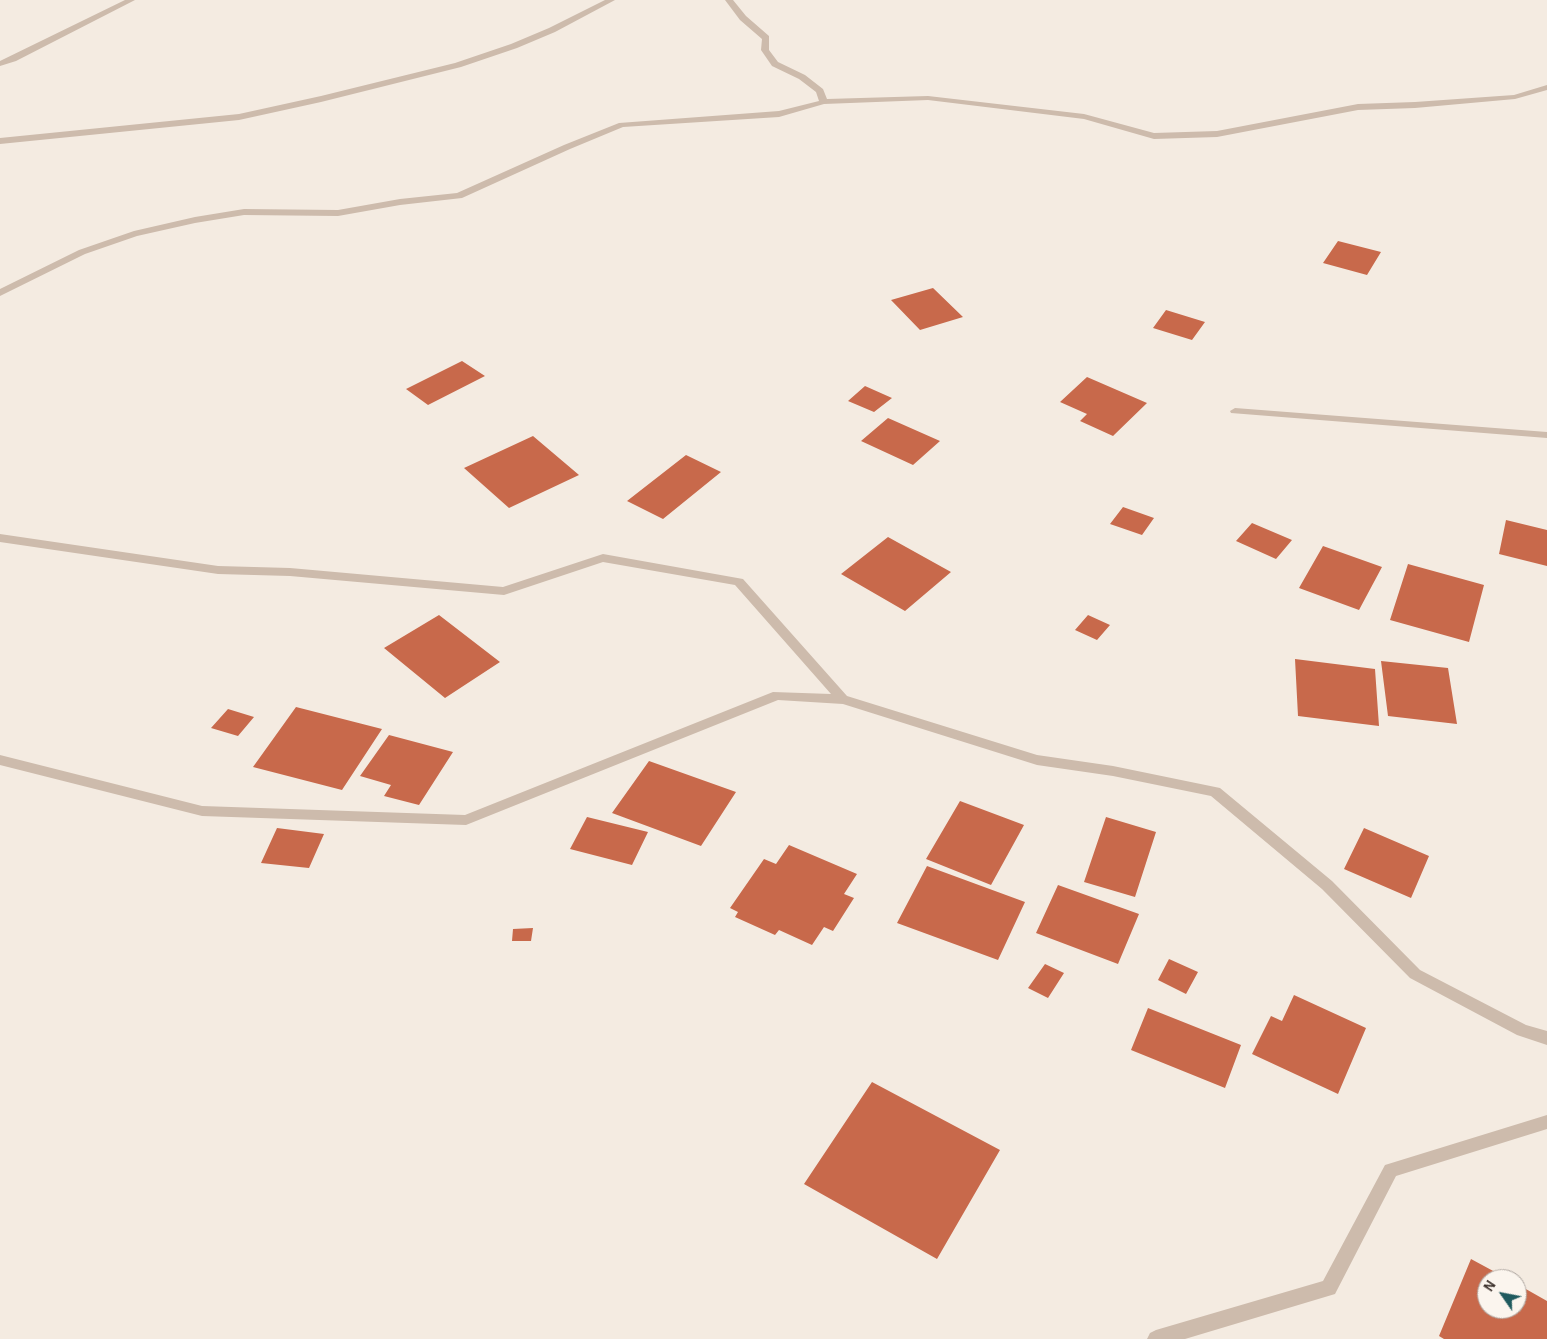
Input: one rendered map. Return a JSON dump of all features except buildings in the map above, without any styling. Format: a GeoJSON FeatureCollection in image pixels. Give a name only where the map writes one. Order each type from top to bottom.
{"type":"FeatureCollection","features":[{"type":"Feature","properties":{"kind":"street"},"geometry":{"type":"LineString","coordinates":[[0,64],[131,0]]}},
{"type":"Feature","properties":{"kind":"street"},"geometry":{"type":"LineString","coordinates":[[0,141],[239,117],[321,99],[458,65],[514,46],[552,30],[611,0]]}},
{"type":"Feature","properties":{"kind":"street"},"geometry":{"type":"LineString","coordinates":[[729,0],[743,18],[766,38],[765,50],[775,64],[802,77],[820,91],[824,102]]}},
{"type":"Feature","properties":{"kind":"street"},"geometry":{"type":"LineString","coordinates":[[0,293],[82,252],[134,234],[187,222],[244,212],[338,213],[400,202],[459,196],[567,147],[622,125],[779,114],[824,102],[928,98],[1084,117],[1154,136],[1217,134],[1358,106],[1415,105],[1515,97],[1547,87]]}},
{"type":"Feature","properties":{"kind":"street"},"geometry":{"type":"LineString","coordinates":[[1235,411],[1547,434]]}},
{"type":"Feature","properties":{"kind":"street"},"geometry":{"type":"LineString","coordinates":[[0,538],[218,570],[290,572],[504,591],[603,558],[739,582],[844,699]]}},
{"type":"Feature","properties":{"kind":"street"},"geometry":{"type":"LineString","coordinates":[[0,760],[202,811],[466,820],[777,695],[844,699],[1037,760],[1113,771],[1215,792],[1327,885],[1415,974],[1522,1030],[1547,1038]]}},
{"type":"Feature","properties":{"kind":"street"},"geometry":{"type":"LineString","coordinates":[[1156,1339],[1329,1288],[1391,1170],[1547,1122]]}}]}
